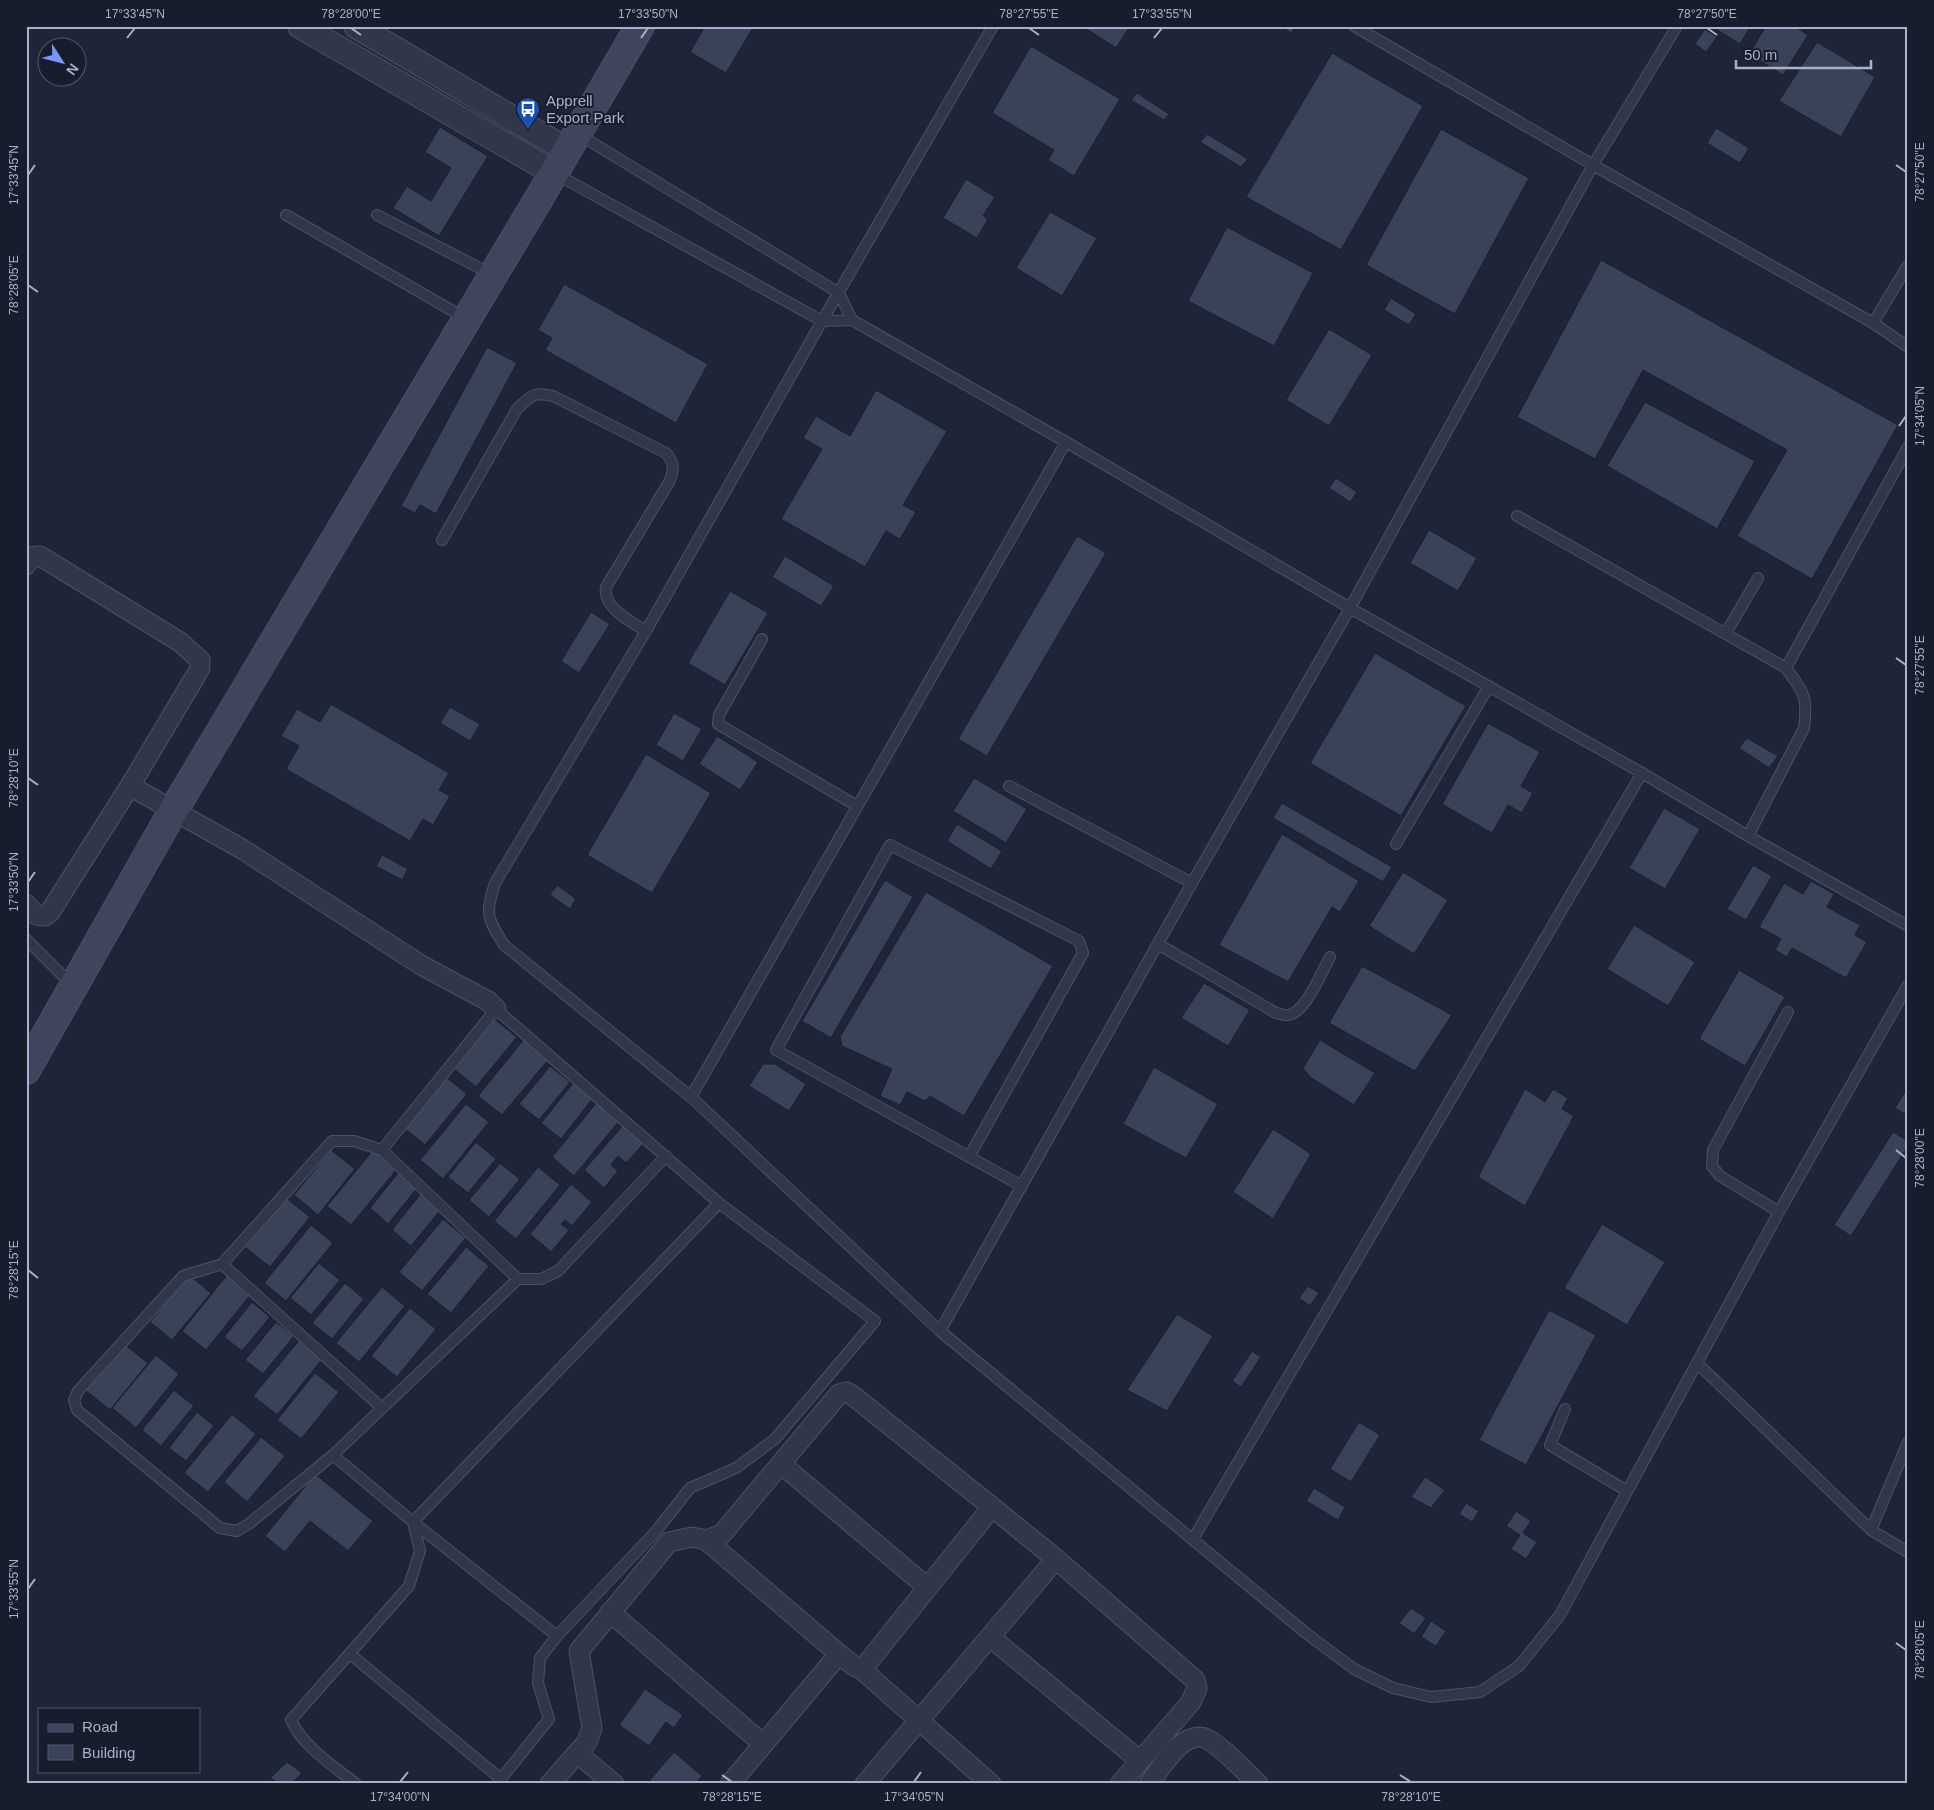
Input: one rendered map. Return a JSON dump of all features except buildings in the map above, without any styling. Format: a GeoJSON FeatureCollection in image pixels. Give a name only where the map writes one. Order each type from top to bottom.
{"type":"FeatureCollection","features":[{"type":"Feature","properties":{"kind":"main road"},"geometry":{"type":"LineString","coordinates":[[26,1070],[174,811],[640,26]]}},
{"type":"Feature","properties":{"kind":"street"},"geometry":{"type":"LineString","coordinates":[[300,26],[554,173]]}},
{"type":"Feature","properties":{"kind":"street"},"geometry":{"type":"LineString","coordinates":[[356,26],[572,142]]}},
{"type":"Feature","properties":{"kind":"street"},"geometry":{"type":"LineString","coordinates":[[26,565],[31,557],[40,556],[180,642],[200,660],[200,668],[195,678],[130,786],[50,912],[45,916],[36,915],[26,904]]}},
{"type":"Feature","properties":{"kind":"street"},"geometry":{"type":"LineString","coordinates":[[130,786],[242,848],[421,965],[488,1001],[496,1009]]}},
{"type":"Feature","properties":{"kind":"street"},"geometry":{"type":"LineString","coordinates":[[706,1540],[722,1534],[839,1394],[846,1392],[852,1395],[1056,1559],[1195,1680],[1197,1688],[1191,1702],[1120,1784]]}},
{"type":"Feature","properties":{"kind":"street"},"geometry":{"type":"LineString","coordinates":[[781,1464],[927,1587]]}},
{"type":"Feature","properties":{"kind":"street"},"geometry":{"type":"LineString","coordinates":[[861,1669],[992,1507]]}},
{"type":"Feature","properties":{"kind":"street"},"geometry":{"type":"LineString","coordinates":[[550,1784],[587,1742],[592,1728],[579,1651],[669,1542],[692,1537],[706,1540],[839,1654],[861,1669],[991,1784]]}},
{"type":"Feature","properties":{"kind":"street"},"geometry":{"type":"LineString","coordinates":[[865,1784],[1056,1559]]}},
{"type":"Feature","properties":{"kind":"street"},"geometry":{"type":"LineString","coordinates":[[610,1612],[764,1744]]}},
{"type":"Feature","properties":{"kind":"street"},"geometry":{"type":"LineString","coordinates":[[990,1637],[1139,1760]]}},
{"type":"Feature","properties":{"kind":"street"},"geometry":{"type":"LineString","coordinates":[[730,1784],[839,1654]]}},
{"type":"Feature","properties":{"kind":"street"},"geometry":{"type":"LineString","coordinates":[[1149,1784],[1175,1750],[1186,1741],[1195,1737],[1204,1738],[1215,1745],[1258,1784]]}},
{"type":"Feature","properties":{"kind":"street"},"geometry":{"type":"LineString","coordinates":[[577,1753],[614,1784]]}},
{"type":"Feature","properties":{"kind":"lane"},"geometry":{"type":"LineString","coordinates":[[993,26],[822,321],[646,631],[495,883],[488,906],[492,926],[504,945],[690,1097],[940,1331],[1307,1634],[1354,1669],[1393,1688],[1431,1697],[1480,1692],[1519,1666],[1560,1615],[1779,1212],[1908,985]]}},
{"type":"Feature","properties":{"kind":"lane"},"geometry":{"type":"LineString","coordinates":[[1354,26],[1593,165],[1873,323],[1908,347]]}},
{"type":"Feature","properties":{"kind":"lane"},"geometry":{"type":"LineString","coordinates":[[940,1331],[1192,883],[1350,608],[1593,165],[1677,26]]}},
{"type":"Feature","properties":{"kind":"lane"},"geometry":{"type":"LineString","coordinates":[[572,142],[839,293],[852,320]]}},
{"type":"Feature","properties":{"kind":"lane"},"geometry":{"type":"LineString","coordinates":[[554,173],[822,321],[852,320],[1066,442],[1350,608],[1642,772],[1748,836],[1908,926]]}},
{"type":"Feature","properties":{"kind":"lane"},"geometry":{"type":"LineString","coordinates":[[286,214],[467,319]]}},
{"type":"Feature","properties":{"kind":"lane"},"geometry":{"type":"LineString","coordinates":[[377,215],[493,275]]}},
{"type":"Feature","properties":{"kind":"lane"},"geometry":{"type":"LineString","coordinates":[[1873,323],[1908,265]]}},
{"type":"Feature","properties":{"kind":"lane"},"geometry":{"type":"LineString","coordinates":[[442,540],[517,409],[530,397],[540,393],[553,396],[666,453],[672,460],[674,470],[669,482],[606,587],[605,593],[606,600],[646,631]]}},
{"type":"Feature","properties":{"kind":"lane"},"geometry":{"type":"LineString","coordinates":[[690,1097],[1066,442]]}},
{"type":"Feature","properties":{"kind":"lane"},"geometry":{"type":"LineString","coordinates":[[1786,668],[1908,447]]}},
{"type":"Feature","properties":{"kind":"lane"},"geometry":{"type":"LineString","coordinates":[[1517,516],[1786,668],[1803,692],[1806,710],[1804,728],[1748,836]]}},
{"type":"Feature","properties":{"kind":"lane"},"geometry":{"type":"LineString","coordinates":[[1726,633],[1758,578]]}},
{"type":"Feature","properties":{"kind":"lane"},"geometry":{"type":"LineString","coordinates":[[762,639],[719,714],[718,724],[857,806]]}},
{"type":"Feature","properties":{"kind":"lane"},"geometry":{"type":"LineString","coordinates":[[1396,844],[1489,686]]}},
{"type":"Feature","properties":{"kind":"lane"},"geometry":{"type":"LineString","coordinates":[[1193,1539],[1642,772]]}},
{"type":"Feature","properties":{"kind":"lane"},"geometry":{"type":"LineString","coordinates":[[1009,786],[1192,883]]}},
{"type":"Feature","properties":{"kind":"lane"},"geometry":{"type":"LineString","coordinates":[[969,1157],[1083,953],[1079,942],[890,845],[776,1050],[969,1157],[1022,1186]]}},
{"type":"Feature","properties":{"kind":"lane"},"geometry":{"type":"LineString","coordinates":[[26,939],[74,987]]}},
{"type":"Feature","properties":{"kind":"lane"},"geometry":{"type":"LineString","coordinates":[[1158,944],[1276,1013],[1288,1015],[1299,1010],[1306,1001],[1330,958]]}},
{"type":"Feature","properties":{"kind":"lane"},"geometry":{"type":"LineString","coordinates":[[350,1654],[499,1781],[549,1719],[538,1683],[540,1658],[557,1636],[656,1530],[690,1488],[736,1468],[775,1439],[874,1321],[719,1203],[496,1009],[382,1150]]}},
{"type":"Feature","properties":{"kind":"lane"},"geometry":{"type":"LineString","coordinates":[[1779,1212],[1720,1176],[1712,1166],[1712,1150],[1788,1012]]}},
{"type":"Feature","properties":{"kind":"lane"},"geometry":{"type":"LineString","coordinates":[[518,1279],[333,1455],[250,1523],[237,1531],[220,1528],[76,1410],[74,1400],[78,1391],[183,1276],[222,1264],[332,1141],[354,1141],[382,1150],[518,1279],[540,1279],[558,1271],[666,1156]]}},
{"type":"Feature","properties":{"kind":"lane"},"geometry":{"type":"LineString","coordinates":[[413,1522],[719,1203]]}},
{"type":"Feature","properties":{"kind":"lane"},"geometry":{"type":"LineString","coordinates":[[222,1264],[382,1408]]}},
{"type":"Feature","properties":{"kind":"lane"},"geometry":{"type":"LineString","coordinates":[[1697,1363],[1871,1530],[1908,1550]]}},
{"type":"Feature","properties":{"kind":"lane"},"geometry":{"type":"LineString","coordinates":[[1565,1409],[1550,1445],[1627,1491]]}},
{"type":"Feature","properties":{"kind":"lane"},"geometry":{"type":"LineString","coordinates":[[1871,1530],[1908,1442]]}},
{"type":"Feature","properties":{"kind":"lane"},"geometry":{"type":"LineString","coordinates":[[333,1455],[413,1522],[557,1636]]}},
{"type":"Feature","properties":{"kind":"lane"},"geometry":{"type":"LineString","coordinates":[[356,1784],[318,1753],[296,1731],[291,1720],[409,1586],[420,1551],[413,1522]]}},
{"type":"Feature","properties":{"kind":"place","name":"Apprell Export Park"},"geometry":{"type":"Point","coordinates":[528,130]}}]}
